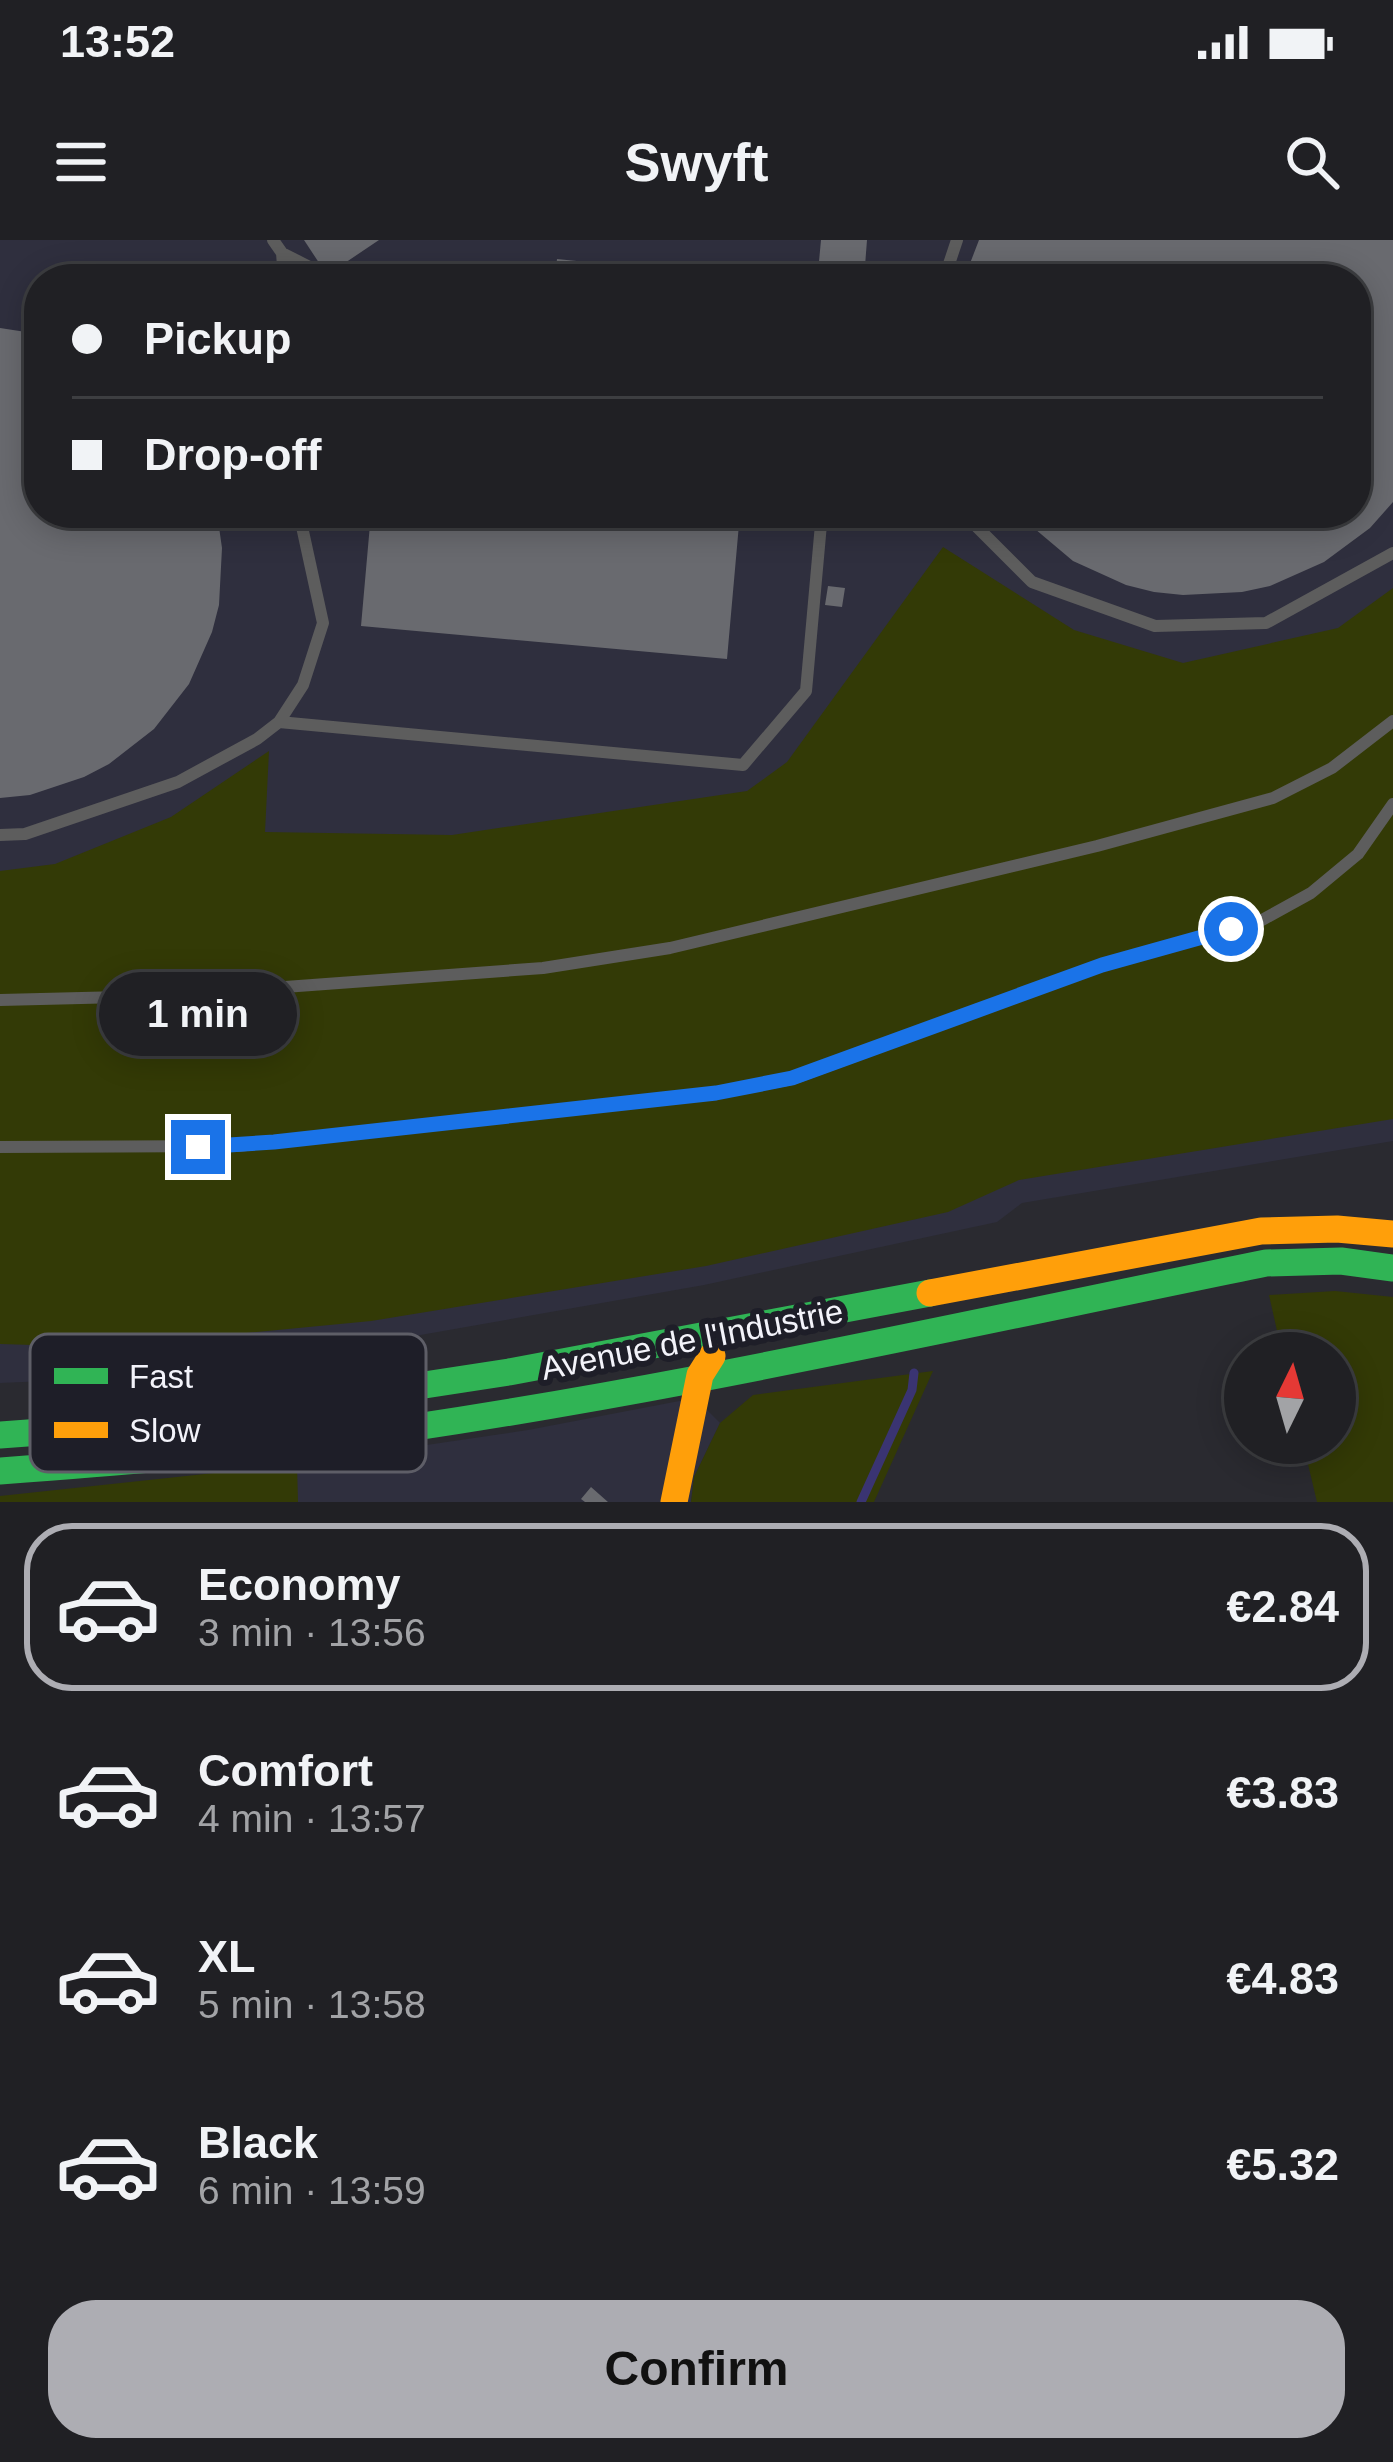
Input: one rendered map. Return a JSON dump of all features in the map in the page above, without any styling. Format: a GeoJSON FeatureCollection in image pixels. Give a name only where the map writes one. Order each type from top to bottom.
{"type":"FeatureCollection","features":[{"type":"Feature","properties":{"kind":"main road","name":"Avenue de l'Industrie"},"geometry":{"type":"LineString","coordinates":[[426,1385],[1239,1234],[1337,1229],[1393,1234]]}},
{"type":"Feature","properties":{"kind":"main road","name":"Avenue de l'Industrie"},"geometry":{"type":"LineString","coordinates":[[426,1425],[1266,1264],[1341,1262],[1393,1268]]}},
{"type":"Feature","properties":{"kind":"main road"},"geometry":{"type":"LineString","coordinates":[[674,1502],[700,1375],[731,1330]]}},
{"type":"Feature","properties":{"kind":"main road","name":"Avenue de l'Industrie"},"geometry":{"type":"LineString","coordinates":[[0,1435],[30,1433]]}},
{"type":"Feature","properties":{"kind":"main road","name":"Avenue de l'Industrie"},"geometry":{"type":"LineString","coordinates":[[0,1471],[30,1470]]}},
{"type":"Feature","properties":{"kind":"lane"},"geometry":{"type":"LineString","coordinates":[[273,240],[282,253],[304,264]]}},
{"type":"Feature","properties":{"kind":"lane"},"geometry":{"type":"LineString","coordinates":[[282,253],[283,264]]}},
{"type":"Feature","properties":{"kind":"lane"},"geometry":{"type":"LineString","coordinates":[[0,835],[25,834],[178,782],[279,722],[303,685],[323,623],[302,528]]}},
{"type":"Feature","properties":{"kind":"lane"},"geometry":{"type":"LineString","coordinates":[[279,722],[743,764],[806,691],[821,528]]}},
{"type":"Feature","properties":{"kind":"lane"},"geometry":{"type":"LineString","coordinates":[[978,528],[1032,582],[1155,626],[1266,623],[1393,553]]}},
{"type":"Feature","properties":{"kind":"lane"},"geometry":{"type":"LineString","coordinates":[[0,1000],[163,995],[542,968],[670,948],[1029,863],[1273,798],[1332,768],[1393,721]]}},
{"type":"Feature","properties":{"kind":"lane"},"geometry":{"type":"LineString","coordinates":[[0,1147],[238,1146],[716,1093],[792,1078],[1102,965],[1262,920],[1311,893],[1358,854],[1393,804]]}},
{"type":"Feature","properties":{"kind":"shaded area"},"geometry":{"type":"Polygon","coordinates":[[[0,240],[1393,240],[1393,1141],[1022,1203],[997,1222],[704,1285],[426,1334],[30,1334],[30,1382],[0,1383],[0,240]]]}},
{"type":"Feature","properties":{"kind":"shaded area"},"geometry":{"type":"Polygon","coordinates":[[[695,1398],[720,1423],[694,1477],[691,1502],[296,1502],[297,1472],[426,1472],[426,1445],[695,1398]]]}},
{"type":"Feature","properties":{"kind":"green space"},"geometry":{"type":"Polygon","coordinates":[[[943,547],[1074,630],[1183,663],[1338,628],[1393,588],[1393,1119],[1019,1180],[948,1212],[706,1266],[371,1321],[236,1334],[30,1334],[30,1345],[0,1344],[0,871],[55,864],[171,817],[269,751],[265,832],[452,835],[747,791],[787,762],[943,547]]]}},
{"type":"Feature","properties":{"kind":"green space"},"geometry":{"type":"Polygon","coordinates":[[[1335,1291],[1393,1297],[1393,1502],[1317,1502],[1308,1464],[1356,1464],[1356,1332],[1277,1332],[1269,1295],[1335,1291]]]}},
{"type":"Feature","properties":{"kind":"green space"},"geometry":{"type":"Polygon","coordinates":[[[933,1371],[874,1502],[691,1502],[694,1477],[720,1423],[753,1395],[933,1371]]]}},
{"type":"Feature","properties":{"kind":"green space"},"geometry":{"type":"Polygon","coordinates":[[[223,1472],[297,1472],[298,1502],[0,1502],[0,1496],[223,1472]]]}},
{"type":"Feature","properties":{"kind":"building"},"geometry":{"type":"Polygon","coordinates":[[[304,240],[379,240],[343,264],[320,264],[304,240]]]}},
{"type":"Feature","properties":{"kind":"building"},"geometry":{"type":"Polygon","coordinates":[[[821,240],[867,240],[865,264],[819,264],[821,240]]]}},
{"type":"Feature","properties":{"kind":"building"},"geometry":{"type":"Polygon","coordinates":[[[979,240],[1393,240],[1393,502],[1371,527],[1371,264],[970,264],[979,240]]]}},
{"type":"Feature","properties":{"kind":"building"},"geometry":{"type":"Polygon","coordinates":[[[557,259],[606,264],[556,264],[557,259]]]}},
{"type":"Feature","properties":{"kind":"building"},"geometry":{"type":"Polygon","coordinates":[[[0,328],[24,332],[24,528],[219,528],[222,548],[219,605],[212,632],[189,684],[154,729],[84,777],[30,795],[0,798],[0,328]]]}},
{"type":"Feature","properties":{"kind":"building"},"geometry":{"type":"Polygon","coordinates":[[[370,528],[739,528],[727,659],[361,626],[370,528]]]}},
{"type":"Feature","properties":{"kind":"building"},"geometry":{"type":"Polygon","coordinates":[[[1034,528],[1370,528],[1324,562],[1270,586],[1242,592],[1154,592],[1073,561],[1034,528]]]}},
{"type":"Feature","properties":{"kind":"building"},"geometry":{"type":"Polygon","coordinates":[[[828,586],[845,588],[842,607],[825,605],[828,586]]]}},
{"type":"Feature","properties":{"kind":"building"},"geometry":{"type":"Polygon","coordinates":[[[591,1487],[608,1502],[581,1499],[591,1487]]]}},
{"type":"Feature","properties":{"kind":"waterway"},"geometry":{"type":"LineString","coordinates":[[861,1502],[912,1390],[914,1373]]}},
{"type":"Feature","properties":{"kind":"traffic: fast"},"geometry":{"type":"LineString","coordinates":[[426,1425],[793,1360],[1266,1263],[1341,1261],[1393,1268]]}},
{"type":"Feature","properties":{"kind":"traffic: fast"},"geometry":{"type":"LineString","coordinates":[[426,1385],[930,1293]]}},
{"type":"Feature","properties":{"kind":"traffic: fast"},"geometry":{"type":"LineString","coordinates":[[0,1435],[30,1433]]}},
{"type":"Feature","properties":{"kind":"traffic: fast"},"geometry":{"type":"LineString","coordinates":[[0,1471],[30,1469]]}},
{"type":"Feature","properties":{"kind":"traffic: slow"},"geometry":{"type":"LineString","coordinates":[[930,1293],[1261,1231],[1337,1229],[1393,1234]]}},
{"type":"Feature","properties":{"kind":"traffic: slow"},"geometry":{"type":"LineString","coordinates":[[674,1502],[700,1375],[712,1356]]}},
{"type":"Feature","properties":{"kind":"route"},"geometry":{"type":"LineString","coordinates":[[198,1147],[716,1093],[792,1078],[1102,965],[1231,929]]}}]}
